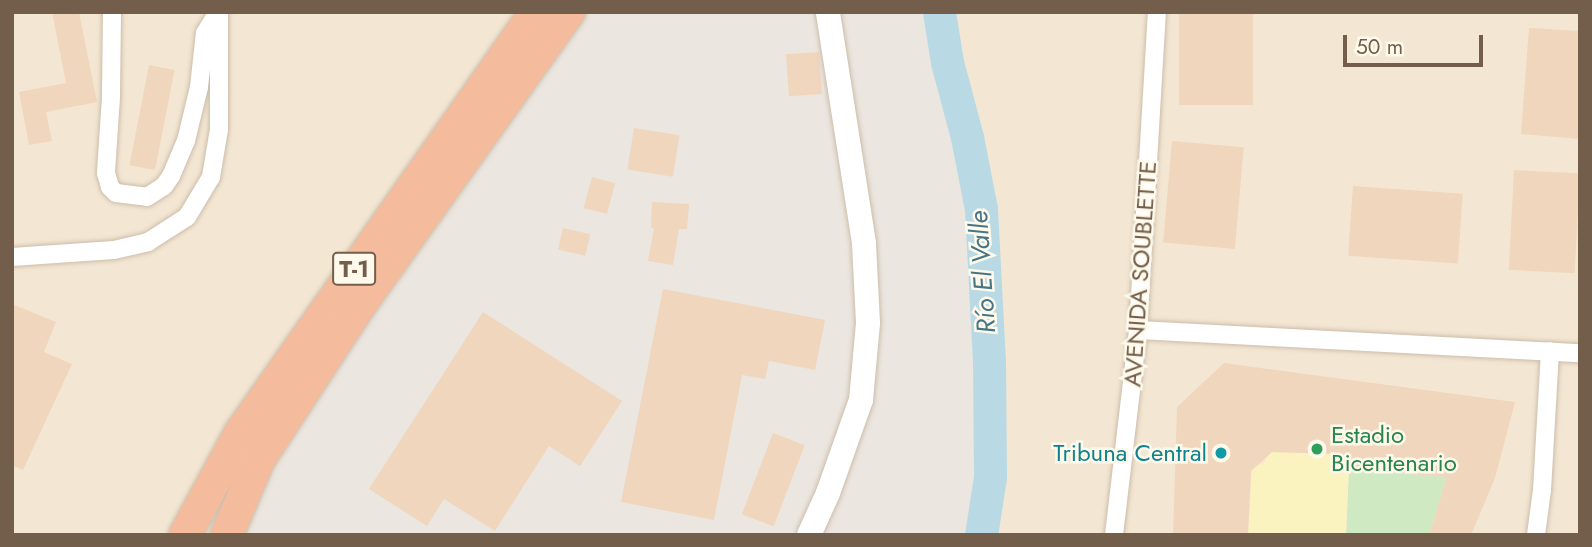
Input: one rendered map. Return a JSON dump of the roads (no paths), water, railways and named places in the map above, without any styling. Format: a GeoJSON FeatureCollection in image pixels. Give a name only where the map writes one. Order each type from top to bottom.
{"type":"FeatureCollection","features":[{"type":"Feature","properties":{"kind":"highway","name":"T-1"},"geometry":{"type":"LineString","coordinates":[[185,535],[241,432],[536,12]]}},
{"type":"Feature","properties":{"kind":"highway","name":"T-1"},"geometry":{"type":"LineString","coordinates":[[227,535],[259,459],[357,309],[569,12]]}},
{"type":"Feature","properties":{"kind":"street"},"geometry":{"type":"LineString","coordinates":[[112,12],[111,97],[106,173],[110,187],[116,193],[147,197],[164,186],[171,176],[186,141],[199,87],[205,33],[218,12]]}},
{"type":"Feature","properties":{"kind":"street"},"geometry":{"type":"LineString","coordinates":[[12,257],[114,250],[148,242],[187,217],[211,177],[219,129],[218,12]]}},
{"type":"Feature","properties":{"kind":"street"},"geometry":{"type":"LineString","coordinates":[[809,535],[828,492],[860,400],[868,323],[864,243],[828,12]]}},
{"type":"Feature","properties":{"kind":"street","name":"AVENIDA SOUBLETTE"},"geometry":{"type":"LineString","coordinates":[[1114,535],[1138,330],[1157,12]]}},
{"type":"Feature","properties":{"kind":"street"},"geometry":{"type":"LineString","coordinates":[[1138,330],[1580,353]]}},
{"type":"Feature","properties":{"kind":"street"},"geometry":{"type":"LineString","coordinates":[[1536,535],[1542,490],[1550,351]]}},
{"type":"Feature","properties":{"kind":"waterway","name":"Río El Valle"},"geometry":{"type":"LineString","coordinates":[[939,12],[947,62],[967,137],[981,209],[989,360],[990,477],[981,535]]}},
{"type":"Feature","properties":{"kind":"place","name":"Estadio Bicentenario"},"geometry":{"type":"Point","coordinates":[1317,449]}},
{"type":"Feature","properties":{"kind":"place","name":"Tribuna Central"},"geometry":{"type":"Point","coordinates":[1221,453]}}]}
